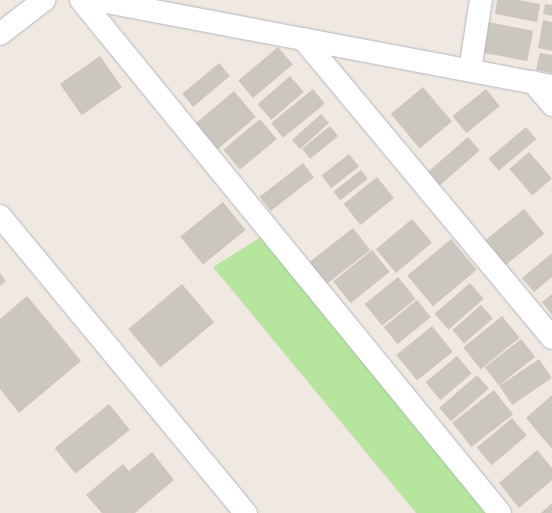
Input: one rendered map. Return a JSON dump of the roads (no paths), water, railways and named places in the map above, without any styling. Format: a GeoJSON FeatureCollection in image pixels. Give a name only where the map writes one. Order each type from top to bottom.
{"type":"FeatureCollection","features":[{"type":"Feature","properties":{"kind":"street"},"geometry":{"type":"LineString","coordinates":[[0,34],[44,0]]}},
{"type":"Feature","properties":{"kind":"street"},"geometry":{"type":"LineString","coordinates":[[81,0],[500,513]]}},
{"type":"Feature","properties":{"kind":"street"},"geometry":{"type":"LineString","coordinates":[[96,0],[543,84],[552,105]]}},
{"type":"Feature","properties":{"kind":"street"},"geometry":{"type":"LineString","coordinates":[[470,70],[481,0]]}},
{"type":"Feature","properties":{"kind":"street"},"geometry":{"type":"LineString","coordinates":[[302,39],[552,338]]}},
{"type":"Feature","properties":{"kind":"street"},"geometry":{"type":"LineString","coordinates":[[0,216],[246,513]]}}]}
